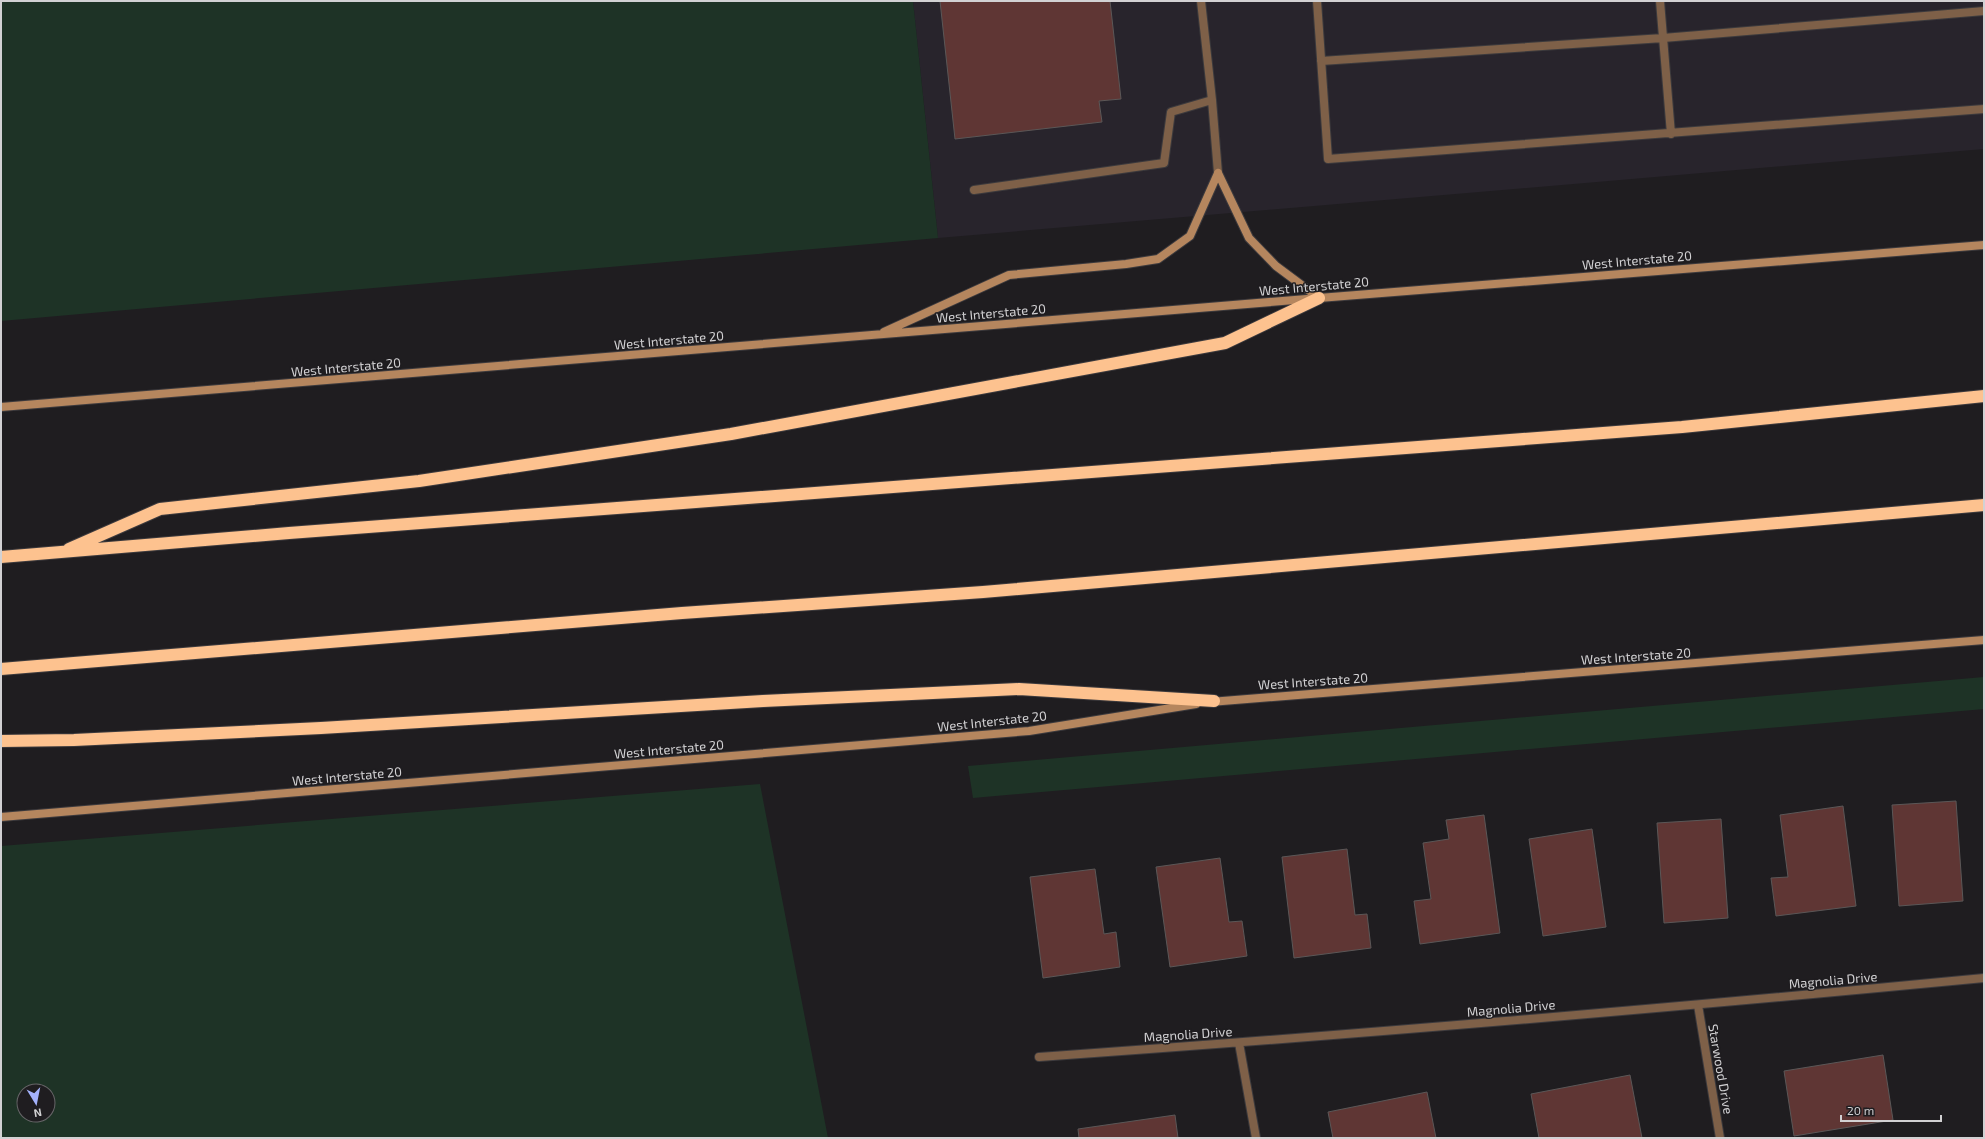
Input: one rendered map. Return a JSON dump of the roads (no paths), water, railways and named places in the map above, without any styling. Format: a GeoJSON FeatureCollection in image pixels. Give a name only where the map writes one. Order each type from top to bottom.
{"type":"FeatureCollection","features":[{"type":"Feature","properties":{"kind":"highway"},"geometry":{"type":"LineString","coordinates":[[61,553],[160,509],[419,481],[730,434],[1225,343],[1320,298]]}},
{"type":"Feature","properties":{"kind":"highway"},"geometry":{"type":"LineString","coordinates":[[1,557],[289,533],[1682,427],[1984,396]]}},
{"type":"Feature","properties":{"kind":"highway"},"geometry":{"type":"LineString","coordinates":[[1,669],[674,613],[983,592],[1984,505]]}},
{"type":"Feature","properties":{"kind":"highway"},"geometry":{"type":"LineString","coordinates":[[1,741],[74,740],[321,728],[763,701],[1019,689],[1214,701]]}},
{"type":"Feature","properties":{"kind":"main road"},"geometry":{"type":"LineString","coordinates":[[1218,173],[1249,238],[1276,266],[1320,298]]}},
{"type":"Feature","properties":{"kind":"main road"},"geometry":{"type":"LineString","coordinates":[[878,334],[1009,275],[1126,264],[1158,259],[1190,236],[1218,173]]}},
{"type":"Feature","properties":{"kind":"main road","name":"West Interstate 20"},"geometry":{"type":"LineString","coordinates":[[1,407],[878,334],[1984,245]]}},
{"type":"Feature","properties":{"kind":"main road","name":"West Interstate 20"},"geometry":{"type":"LineString","coordinates":[[1,817],[1029,731],[1214,701],[1984,640]]}},
{"type":"Feature","properties":{"kind":"street"},"geometry":{"type":"LineString","coordinates":[[1201,1],[1212,100],[1218,173]]}},
{"type":"Feature","properties":{"kind":"street"},"geometry":{"type":"LineString","coordinates":[[1317,1],[1328,159],[1984,110]]}},
{"type":"Feature","properties":{"kind":"street"},"geometry":{"type":"LineString","coordinates":[[1660,1],[1671,134]]}},
{"type":"Feature","properties":{"kind":"street"},"geometry":{"type":"LineString","coordinates":[[1322,61],[1663,38],[1984,11]]}},
{"type":"Feature","properties":{"kind":"street"},"geometry":{"type":"LineString","coordinates":[[974,190],[1164,163],[1171,112],[1212,100]]}},
{"type":"Feature","properties":{"kind":"street","name":"Magnolia Drive"},"geometry":{"type":"LineString","coordinates":[[1039,1056],[1239,1043],[1698,1005],[1984,978]]}},
{"type":"Feature","properties":{"kind":"street","name":"Starwood Drive"},"geometry":{"type":"LineString","coordinates":[[1698,1005],[1720,1138]]}},
{"type":"Feature","properties":{"kind":"street"},"geometry":{"type":"LineString","coordinates":[[1239,1043],[1256,1138]]}}]}
